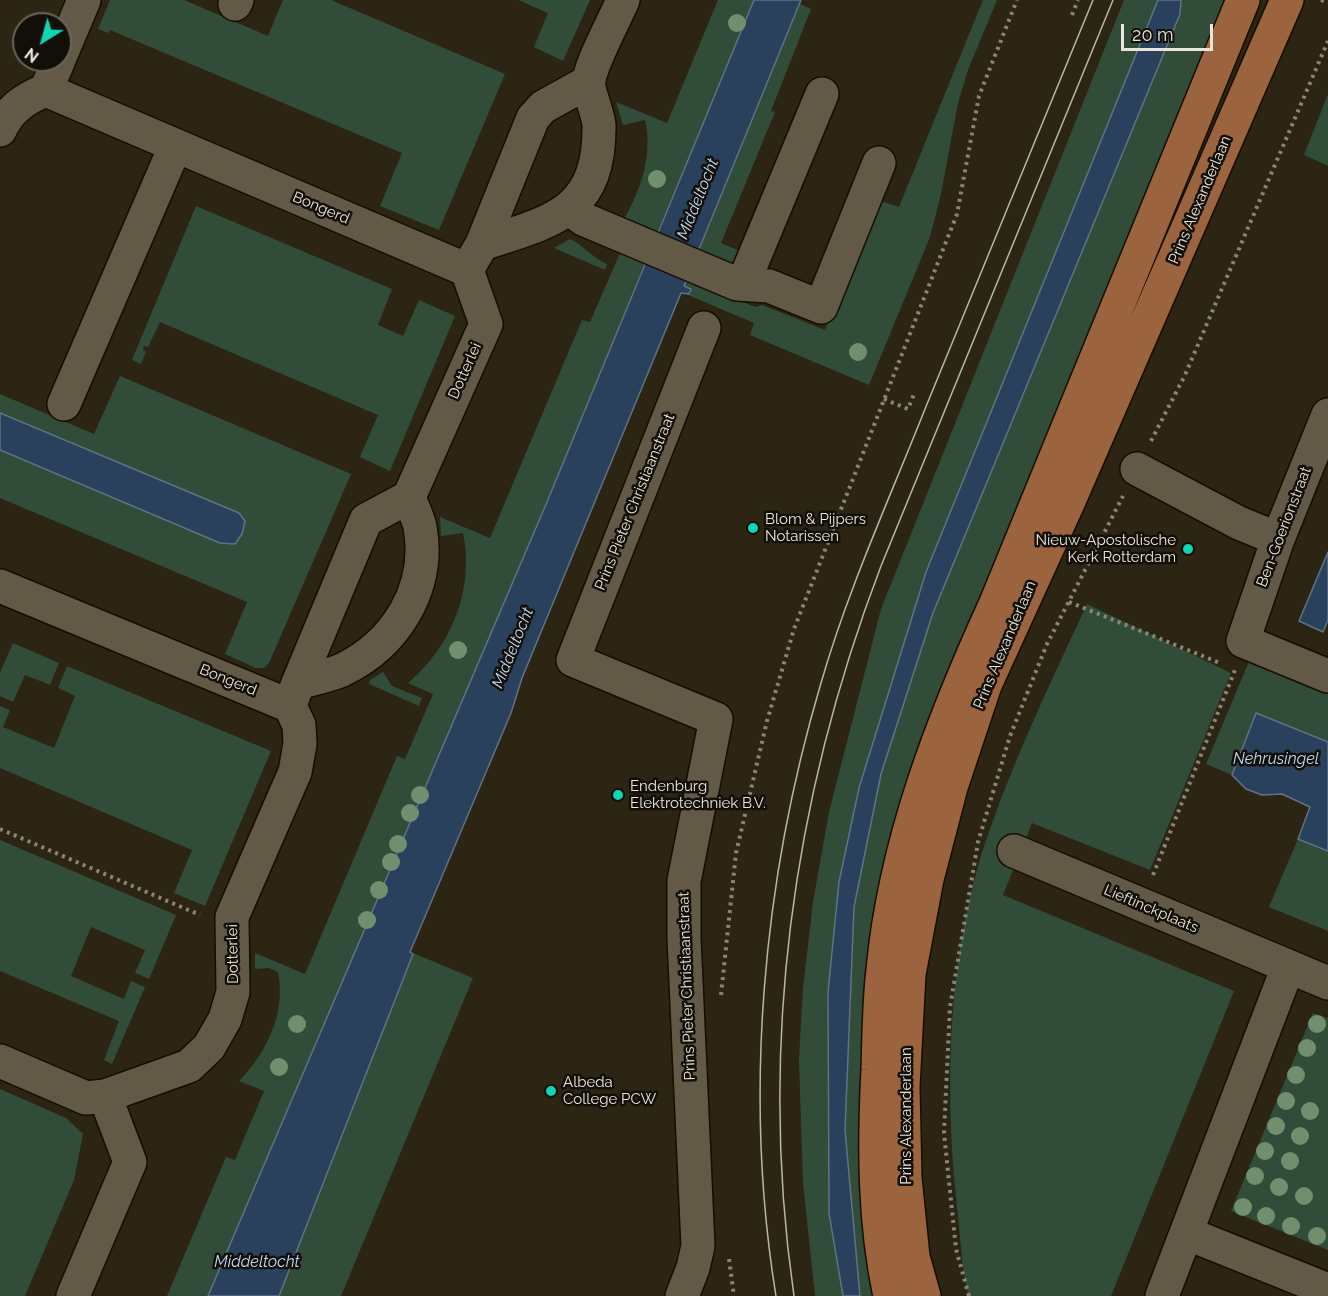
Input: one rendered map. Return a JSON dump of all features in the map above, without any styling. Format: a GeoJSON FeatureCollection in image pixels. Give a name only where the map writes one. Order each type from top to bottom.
{"type":"FeatureCollection","features":[{"type":"Feature","properties":{"kind":"main road","name":"Prins Alexanderlaan"},"geometry":{"type":"LineString","coordinates":[[890,1296],[874,1183],[883,969],[900,873],[925,779],[959,683],[996,603],[1243,0]]}},
{"type":"Feature","properties":{"kind":"main road","name":"Prins Alexanderlaan"},"geometry":{"type":"LineString","coordinates":[[924,1296],[913,1257],[904,1178],[903,1087],[909,974],[927,879],[951,787],[985,685],[1068,503],[1287,0]]}},
{"type":"Feature","properties":{"kind":"street"},"geometry":{"type":"LineString","coordinates":[[72,28],[84,0]]}},
{"type":"Feature","properties":{"kind":"street"},"geometry":{"type":"LineString","coordinates":[[474,257],[533,118],[543,107],[588,82],[623,0]]}},
{"type":"Feature","properties":{"kind":"street"},"geometry":{"type":"LineString","coordinates":[[0,130],[3,122],[24,99],[46,90],[53,72]]}},
{"type":"Feature","properties":{"kind":"street"},"geometry":{"type":"LineString","coordinates":[[474,257],[570,209],[589,185],[599,154],[599,120],[588,82]]}},
{"type":"Feature","properties":{"kind":"street","name":"Bongerd"},"geometry":{"type":"LineString","coordinates":[[46,90],[175,147],[474,257]]}},
{"type":"Feature","properties":{"kind":"street"},"geometry":{"type":"LineString","coordinates":[[743,284],[822,93]]}},
{"type":"Feature","properties":{"kind":"street"},"geometry":{"type":"LineString","coordinates":[[64,404],[175,147]]}},
{"type":"Feature","properties":{"kind":"street"},"geometry":{"type":"LineString","coordinates":[[570,209],[583,219],[697,267],[743,284],[769,286],[821,306],[879,163]]}},
{"type":"Feature","properties":{"kind":"street","name":"Dotterlei"},"geometry":{"type":"LineString","coordinates":[[409,497],[486,324],[474,257]]}},
{"type":"Feature","properties":{"kind":"street","name":"Prins Pieter Christiaanstraat"},"geometry":{"type":"LineString","coordinates":[[682,1296],[693,1268],[698,1246],[684,880],[716,719],[573,660],[704,328]]}},
{"type":"Feature","properties":{"kind":"street","name":"Ben-Goerionstraat"},"geometry":{"type":"LineString","coordinates":[[1239,655],[1278,539],[1328,415]]}},
{"type":"Feature","properties":{"kind":"street"},"geometry":{"type":"LineString","coordinates":[[1137,469],[1239,524],[1278,539]]}},
{"type":"Feature","properties":{"kind":"street"},"geometry":{"type":"LineString","coordinates":[[409,497],[420,528],[420,568],[412,601],[392,634],[368,654],[294,695],[366,520],[409,497]]}},
{"type":"Feature","properties":{"kind":"street","name":"Bongerd"},"geometry":{"type":"LineString","coordinates":[[0,586],[294,695]]}},
{"type":"Feature","properties":{"kind":"street"},"geometry":{"type":"LineString","coordinates":[[1239,655],[1328,676]]}},
{"type":"Feature","properties":{"kind":"street","name":"Dotterlei"},"geometry":{"type":"LineString","coordinates":[[0,1061],[86,1098],[105,1096],[189,1066],[209,1047],[225,1018],[233,992],[232,917],[295,772],[300,744],[294,695]]}},
{"type":"Feature","properties":{"kind":"street","name":"Lieftinckplaats"},"geometry":{"type":"LineString","coordinates":[[1014,851],[1328,982]]}},
{"type":"Feature","properties":{"kind":"street"},"geometry":{"type":"LineString","coordinates":[[1162,1296],[1288,967]]}},
{"type":"Feature","properties":{"kind":"street"},"geometry":{"type":"LineString","coordinates":[[73,1296],[129,1162],[105,1096]]}},
{"type":"Feature","properties":{"kind":"street"},"geometry":{"type":"LineString","coordinates":[[1186,1233],[1328,1290]]}},
{"type":"Feature","properties":{"kind":"path"},"geometry":{"type":"LineString","coordinates":[[721,999],[736,854],[767,721],[794,629],[957,214],[979,96],[1017,0]]}},
{"type":"Feature","properties":{"kind":"path"},"geometry":{"type":"LineString","coordinates":[[1072,15],[1078,0]]}},
{"type":"Feature","properties":{"kind":"path"},"geometry":{"type":"LineString","coordinates":[[1321,0],[1328,3]]}},
{"type":"Feature","properties":{"kind":"path"},"geometry":{"type":"LineString","coordinates":[[969,1296],[956,1249],[944,1133],[950,1007],[978,842],[1010,736],[1047,644],[1185,375],[1328,41]]}},
{"type":"Feature","properties":{"kind":"path"},"geometry":{"type":"LineString","coordinates":[[884,399],[908,409],[914,394]]}},
{"type":"Feature","properties":{"kind":"path"},"geometry":{"type":"LineString","coordinates":[[1069,602],[1239,655],[1141,905]]}},
{"type":"Feature","properties":{"kind":"path"},"geometry":{"type":"LineString","coordinates":[[0,829],[231,928]]}},
{"type":"Feature","properties":{"kind":"path"},"geometry":{"type":"LineString","coordinates":[[727,1249],[734,1296]]}},
{"type":"Feature","properties":{"kind":"green space"},"geometry":{"type":"Polygon","coordinates":[[[110,0],[184,0],[268,36],[283,0],[331,0],[505,74],[439,230],[380,206],[402,153],[110,30],[108,33],[98,29],[110,0]]]}},
{"type":"Feature","properties":{"kind":"green space"},"geometry":{"type":"Polygon","coordinates":[[[518,0],[590,0],[563,61],[534,47],[548,13],[518,0]]]}},
{"type":"Feature","properties":{"kind":"green space"},"geometry":{"type":"Polygon","coordinates":[[[718,0],[754,0],[657,233],[624,219],[636,196],[644,171],[647,133],[645,120],[623,125],[616,102],[667,123],[718,0]]]}},
{"type":"Feature","properties":{"kind":"green space"},"geometry":{"type":"Polygon","coordinates":[[[983,0],[997,0],[968,70],[958,103],[941,194],[930,237],[869,385],[750,335],[754,323],[681,292],[689,294],[684,286],[687,280],[755,307],[762,305],[825,330],[878,200],[899,207],[983,0]]]}},
{"type":"Feature","properties":{"kind":"green space"},"geometry":{"type":"Polygon","coordinates":[[[1124,0],[1158,0],[859,788],[839,882],[828,992],[829,1213],[843,1296],[815,1296],[803,1183],[799,1059],[803,988],[813,902],[829,812],[881,609],[1124,0]]]}},
{"type":"Feature","properties":{"kind":"green space"},"geometry":{"type":"Polygon","coordinates":[[[1181,0],[1227,0],[941,703],[883,1296],[860,1296],[845,1130],[854,907],[881,774],[933,613],[1180,14],[1181,0]]]}},
{"type":"Feature","properties":{"kind":"green space"},"geometry":{"type":"Polygon","coordinates":[[[800,4],[811,9],[771,111],[775,112],[721,243],[742,252],[736,261],[729,263],[699,251],[800,4]]]}},
{"type":"Feature","properties":{"kind":"green space"},"geometry":{"type":"Polygon","coordinates":[[[1328,94],[1328,166],[1304,155],[1328,94]]]}},
{"type":"Feature","properties":{"kind":"green space"},"geometry":{"type":"Polygon","coordinates":[[[196,206],[392,289],[378,325],[403,336],[419,300],[455,316],[390,471],[360,457],[378,415],[160,322],[148,347],[144,346],[143,350],[146,352],[141,364],[132,360],[196,206]]]}},
{"type":"Feature","properties":{"kind":"green space"},"geometry":{"type":"Polygon","coordinates":[[[570,239],[607,264],[605,270],[554,248],[570,239]]]}},
{"type":"Feature","properties":{"kind":"green space"},"geometry":{"type":"Polygon","coordinates":[[[621,251],[645,262],[547,502],[208,1296],[167,1296],[226,1157],[235,1160],[264,1091],[239,1081],[266,1045],[277,1017],[279,1002],[278,972],[269,968],[255,969],[255,953],[305,974],[397,756],[405,759],[433,694],[408,683],[423,669],[447,634],[456,616],[466,575],[463,533],[441,536],[440,517],[490,538],[582,320],[590,322],[621,251]]]}},
{"type":"Feature","properties":{"kind":"green space"},"geometry":{"type":"Polygon","coordinates":[[[120,376],[351,474],[269,663],[264,668],[256,668],[225,654],[247,602],[0,498],[0,450],[220,543],[235,543],[239,513],[0,413],[0,394],[94,434],[120,376]]]}},
{"type":"Feature","properties":{"kind":"green space"},"geometry":{"type":"Polygon","coordinates":[[[1087,604],[1231,673],[1150,870],[1032,823],[1003,895],[1234,991],[1111,1296],[968,1296],[956,1197],[950,1070],[955,983],[961,941],[969,899],[991,826],[1029,730],[1087,604]]]}},
{"type":"Feature","properties":{"kind":"green space"},"geometry":{"type":"Polygon","coordinates":[[[13,643],[59,663],[50,685],[25,675],[13,702],[0,696],[0,673],[13,643]]]}},
{"type":"Feature","properties":{"kind":"green space"},"geometry":{"type":"Polygon","coordinates":[[[1250,659],[1328,692],[1328,742],[1256,713],[1232,775],[1206,764],[1250,659]]]}},
{"type":"Feature","properties":{"kind":"green space"},"geometry":{"type":"Polygon","coordinates":[[[67,666],[271,751],[205,906],[174,893],[192,850],[0,768],[0,706],[10,710],[3,727],[54,748],[75,696],[58,688],[67,666]]]}},
{"type":"Feature","properties":{"kind":"green space"},"geometry":{"type":"Polygon","coordinates":[[[383,672],[392,686],[422,698],[419,706],[369,684],[370,680],[383,672]]]}},
{"type":"Feature","properties":{"kind":"green space"},"geometry":{"type":"Polygon","coordinates":[[[1298,839],[1328,851],[1328,931],[1269,907],[1298,839]]]}},
{"type":"Feature","properties":{"kind":"green space"},"geometry":{"type":"Polygon","coordinates":[[[0,840],[176,915],[149,979],[135,973],[145,950],[91,927],[71,976],[124,999],[131,981],[145,987],[112,1064],[104,1060],[119,1021],[0,971],[0,840]]]}},
{"type":"Feature","properties":{"kind":"green space"},"geometry":{"type":"Polygon","coordinates":[[[413,953],[473,978],[341,1296],[279,1296],[413,953]]]}},
{"type":"Feature","properties":{"kind":"green space"},"geometry":{"type":"Polygon","coordinates":[[[1313,1013],[1328,1018],[1328,1250],[1231,1211],[1313,1013]]]}},
{"type":"Feature","properties":{"kind":"green space"},"geometry":{"type":"Polygon","coordinates":[[[0,1089],[66,1118],[83,1134],[74,1180],[25,1296],[0,1296],[0,1089]]]}},
{"type":"Feature","properties":{"kind":"water","name":"Middeltocht"},"geometry":{"type":"Polygon","coordinates":[[[754,0],[801,0],[684,286],[691,289],[689,294],[681,293],[522,678],[511,713],[410,952],[413,954],[279,1296],[208,1296],[547,502],[754,0]]]}},
{"type":"Feature","properties":{"kind":"water"},"geometry":{"type":"Polygon","coordinates":[[[1158,0],[1181,0],[1180,14],[933,613],[881,774],[854,907],[845,1130],[860,1296],[843,1296],[829,1213],[828,992],[839,882],[859,788],[926,572],[1158,0]]]}},
{"type":"Feature","properties":{"kind":"water"},"geometry":{"type":"Polygon","coordinates":[[[0,413],[239,513],[245,521],[242,534],[235,544],[220,543],[0,450],[0,413]]]}},
{"type":"Feature","properties":{"kind":"water"},"geometry":{"type":"Polygon","coordinates":[[[1328,552],[1328,620],[1323,632],[1299,621],[1328,552]]]}},
{"type":"Feature","properties":{"kind":"water","name":"Nehrusingel"},"geometry":{"type":"Polygon","coordinates":[[[1256,713],[1328,742],[1328,851],[1298,839],[1310,807],[1282,794],[1262,795],[1246,789],[1232,775],[1256,713]]]}},
{"type":"Feature","properties":{"kind":"tram line"},"geometry":{"type":"LineString","coordinates":[[776,1296],[766,1220],[761,1143],[760,1065],[764,987],[773,910],[785,833],[801,757],[821,683],[856,579],[1093,0]]}},
{"type":"Feature","properties":{"kind":"tram line"},"geometry":{"type":"LineString","coordinates":[[794,1296],[784,1203],[780,1110],[782,1017],[791,925],[805,834],[825,743],[850,654],[881,566],[1113,0]]}},
{"type":"Feature","properties":{"kind":"place","name":"Blom & Pijpers Notarissen"},"geometry":{"type":"Point","coordinates":[753,528]}},
{"type":"Feature","properties":{"kind":"place","name":"Nieuw-Apostolische Kerk Rotterdam"},"geometry":{"type":"Point","coordinates":[1188,549]}},
{"type":"Feature","properties":{"kind":"place","name":"Endenburg Elektrotechniek B.V."},"geometry":{"type":"Point","coordinates":[618,795]}},
{"type":"Feature","properties":{"kind":"place","name":"Albeda College PCW"},"geometry":{"type":"Point","coordinates":[551,1091]}}]}
